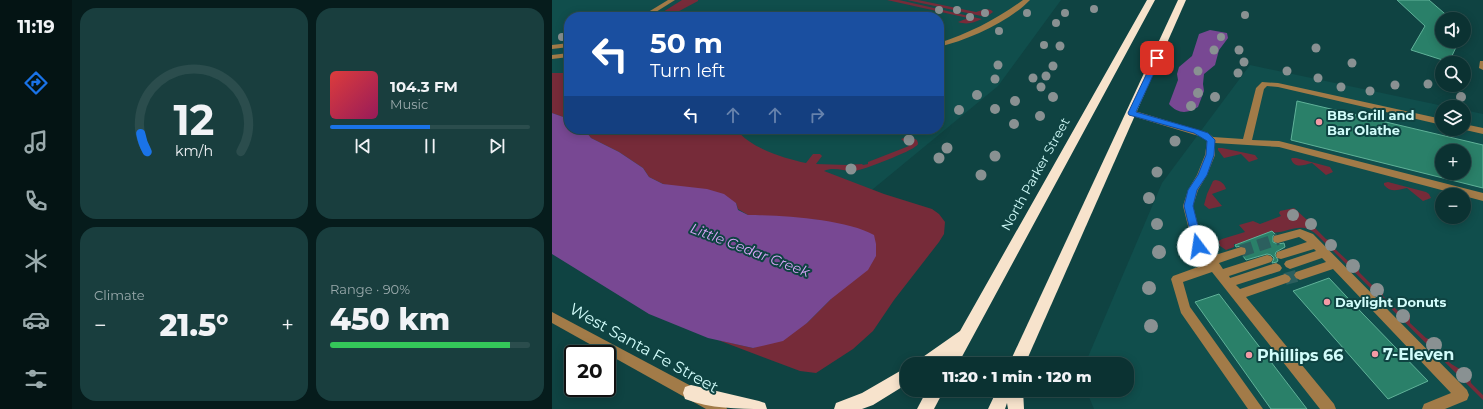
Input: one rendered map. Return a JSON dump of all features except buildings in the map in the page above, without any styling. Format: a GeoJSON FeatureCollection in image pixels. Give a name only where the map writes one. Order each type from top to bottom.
{"type":"FeatureCollection","features":[{"type":"Feature","properties":{"kind":"highway","name":"North Parker Street"},"geometry":{"type":"LineString","coordinates":[[954,357],[1151,0]]}},
{"type":"Feature","properties":{"kind":"highway"},"geometry":{"type":"LineString","coordinates":[[1020,357],[1182,0]]}},
{"type":"Feature","properties":{"kind":"highway"},"geometry":{"type":"LineString","coordinates":[[935,357],[966,335]]}},
{"type":"Feature","properties":{"kind":"highway"},"geometry":{"type":"LineString","coordinates":[[842,409],[867,400],[900,379]]}},
{"type":"Feature","properties":{"kind":"highway"},"geometry":{"type":"LineString","coordinates":[[691,392],[759,409]]}},
{"type":"Feature","properties":{"kind":"highway"},"geometry":{"type":"LineString","coordinates":[[925,409],[932,397]]}},
{"type":"Feature","properties":{"kind":"highway"},"geometry":{"type":"LineString","coordinates":[[996,409],[1002,397]]}},
{"type":"Feature","properties":{"kind":"highway"},"geometry":{"type":"LineString","coordinates":[[1015,397],[1016,409]]}},
{"type":"Feature","properties":{"kind":"street"},"geometry":{"type":"LineString","coordinates":[[652,12],[672,0]]}},
{"type":"Feature","properties":{"kind":"street"},"geometry":{"type":"LineString","coordinates":[[944,43],[970,34],[994,22],[1027,0]]}},
{"type":"Feature","properties":{"kind":"street"},"geometry":{"type":"LineString","coordinates":[[552,47],[564,46]]}},
{"type":"Feature","properties":{"kind":"street"},"geometry":{"type":"LineString","coordinates":[[552,57],[564,56]]}},
{"type":"Feature","properties":{"kind":"street"},"geometry":{"type":"LineString","coordinates":[[1483,63],[1483,68]]}},
{"type":"Feature","properties":{"kind":"street"},"geometry":{"type":"LineString","coordinates":[[1247,141],[1260,88],[1265,84],[1278,85],[1435,120]]}},
{"type":"Feature","properties":{"kind":"street"},"geometry":{"type":"LineString","coordinates":[[1132,113],[1205,135],[1211,140],[1279,144],[1483,196]]}},
{"type":"Feature","properties":{"kind":"street"},"geometry":{"type":"LineString","coordinates":[[1471,128],[1483,131]]}},
{"type":"Feature","properties":{"kind":"street"},"geometry":{"type":"LineString","coordinates":[[1211,140],[1210,155],[1202,175],[1193,190],[1188,206],[1198,246],[1329,409]]}},
{"type":"Feature","properties":{"kind":"street"},"geometry":{"type":"LineString","coordinates":[[1278,239],[1300,233],[1309,237],[1462,395],[1429,409]]}},
{"type":"Feature","properties":{"kind":"street"},"geometry":{"type":"LineString","coordinates":[[1281,255],[1320,248]]}},
{"type":"Feature","properties":{"kind":"street"},"geometry":{"type":"LineString","coordinates":[[1290,264],[1320,248]]}},
{"type":"Feature","properties":{"kind":"street"},"geometry":{"type":"LineString","coordinates":[[1219,271],[1240,252]]}},
{"type":"Feature","properties":{"kind":"street"},"geometry":{"type":"LineString","coordinates":[[1256,409],[1185,309],[1177,279],[1219,271],[1268,259]]}},
{"type":"Feature","properties":{"kind":"street"},"geometry":{"type":"LineString","coordinates":[[1300,275],[1335,264]]}},
{"type":"Feature","properties":{"kind":"street"},"geometry":{"type":"LineString","coordinates":[[1219,271],[1276,268]]}},
{"type":"Feature","properties":{"kind":"street"},"geometry":{"type":"LineString","coordinates":[[1238,295],[1285,279]]}},
{"type":"Feature","properties":{"kind":"street","name":"West Santa Fe Street"},"geometry":{"type":"LineString","coordinates":[[552,317],[720,409]]}},
{"type":"Feature","properties":{"kind":"shaded area"},"geometry":{"type":"Polygon","coordinates":[[[552,0],[1061,0],[998,86],[944,131],[944,12],[564,12],[564,134],[940,134],[725,311],[552,227],[552,0]]]}},
{"type":"Feature","properties":{"kind":"shaded area"},"geometry":{"type":"Polygon","coordinates":[[[682,0],[698,0],[677,12],[663,12],[682,0]]]}},
{"type":"Feature","properties":{"kind":"shaded area"},"geometry":{"type":"Polygon","coordinates":[[[887,0],[899,0],[982,19],[976,22],[961,23],[958,22],[968,18],[887,0]]]}},
{"type":"Feature","properties":{"kind":"shaded area"},"geometry":{"type":"Polygon","coordinates":[[[907,0],[918,0],[976,12],[986,9],[993,12],[986,17],[907,0]]]}},
{"type":"Feature","properties":{"kind":"shaded area"},"geometry":{"type":"Polygon","coordinates":[[[1250,65],[1435,104],[1435,136],[1471,136],[1471,111],[1483,114],[1483,409],[1094,409],[1089,397],[1134,397],[1134,357],[1088,357],[1162,183],[1250,65]]]}},
{"type":"Feature","properties":{"kind":"shaded area"},"geometry":{"type":"Polygon","coordinates":[[[552,73],[564,73],[564,117],[552,113],[552,73]]]}},
{"type":"Feature","properties":{"kind":"shaded area"},"geometry":{"type":"Polygon","coordinates":[[[588,134],[740,134],[758,147],[777,155],[806,163],[813,154],[820,154],[822,156],[816,164],[863,165],[909,146],[901,139],[909,136],[917,140],[918,145],[887,160],[855,171],[832,169],[824,171],[884,194],[932,209],[939,214],[945,222],[944,234],[894,300],[873,331],[853,349],[816,373],[800,371],[718,340],[753,348],[807,323],[831,299],[818,220],[748,215],[738,209],[736,203],[663,184],[649,177],[643,168],[619,152],[591,138],[588,134]]]}},
{"type":"Feature","properties":{"kind":"shaded area"},"geometry":{"type":"Polygon","coordinates":[[[1218,148],[1255,155],[1258,159],[1249,162],[1241,154],[1224,158],[1218,150],[1218,148]]]}},
{"type":"Feature","properties":{"kind":"shaded area"},"geometry":{"type":"Polygon","coordinates":[[[1292,158],[1330,167],[1333,172],[1326,175],[1312,163],[1297,165],[1293,162],[1291,159],[1292,158]]]}},
{"type":"Feature","properties":{"kind":"shaded area"},"geometry":{"type":"Polygon","coordinates":[[[1215,180],[1225,185],[1226,189],[1212,194],[1222,206],[1209,209],[1204,205],[1207,194],[1213,181],[1215,180]]]}},
{"type":"Feature","properties":{"kind":"shaded area"},"geometry":{"type":"Polygon","coordinates":[[[1388,182],[1426,192],[1431,198],[1423,201],[1407,188],[1394,190],[1389,189],[1384,185],[1384,183],[1388,182]]]}},
{"type":"Feature","properties":{"kind":"shaded area"},"geometry":{"type":"Polygon","coordinates":[[[1294,208],[1306,219],[1315,222],[1315,228],[1326,239],[1336,243],[1335,249],[1348,261],[1359,265],[1359,272],[1372,285],[1383,289],[1383,296],[1398,311],[1410,314],[1410,323],[1426,338],[1439,343],[1442,354],[1449,362],[1454,366],[1470,373],[1471,383],[1483,395],[1483,400],[1311,230],[1299,228],[1270,232],[1238,244],[1234,244],[1234,247],[1226,250],[1220,246],[1219,241],[1222,239],[1245,232],[1239,225],[1253,221],[1260,224],[1281,216],[1279,213],[1280,211],[1294,208]]]}},
{"type":"Feature","properties":{"kind":"water"},"geometry":{"type":"Polygon","coordinates":[[[1210,30],[1227,33],[1228,38],[1219,50],[1215,65],[1204,74],[1204,91],[1198,107],[1186,112],[1176,110],[1169,104],[1178,80],[1177,74],[1179,67],[1192,56],[1199,34],[1210,30]]]}},
{"type":"Feature","properties":{"kind":"water","name":"Little Cedar Creek"},"geometry":{"type":"Polygon","coordinates":[[[552,113],[564,117],[564,134],[588,134],[591,138],[619,152],[643,168],[649,177],[663,184],[707,189],[724,194],[736,203],[738,210],[748,215],[795,217],[847,225],[874,235],[876,244],[876,256],[868,270],[831,299],[807,323],[783,341],[753,348],[708,338],[649,314],[552,254],[552,113]]]}},
{"type":"Feature","properties":{"kind":"tunnel"},"geometry":{"type":"LineString","coordinates":[[1241,251],[1278,239]]}},
{"type":"Feature","properties":{"kind":"tunnel"},"geometry":{"type":"LineString","coordinates":[[1285,279],[1300,275]]}},
{"type":"Feature","properties":{"kind":"place","name":"BBs Grill and Bar Olathe"},"geometry":{"type":"Point","coordinates":[1319,122]}},
{"type":"Feature","properties":{"kind":"place","name":"Daylight Donuts"},"geometry":{"type":"Point","coordinates":[1327,302]}},
{"type":"Feature","properties":{"kind":"place","name":"7-Eleven"},"geometry":{"type":"Point","coordinates":[1375,354]}},
{"type":"Feature","properties":{"kind":"place","name":"Phillips 66"},"geometry":{"type":"Point","coordinates":[1249,355]}},
{"type":"Feature","properties":{"kind":"route"},"geometry":{"type":"LineString","coordinates":[[1157,58],[1132,113],[1205,135],[1211,140],[1210,155],[1202,175],[1193,190],[1188,206],[1198,246]]}}]}
